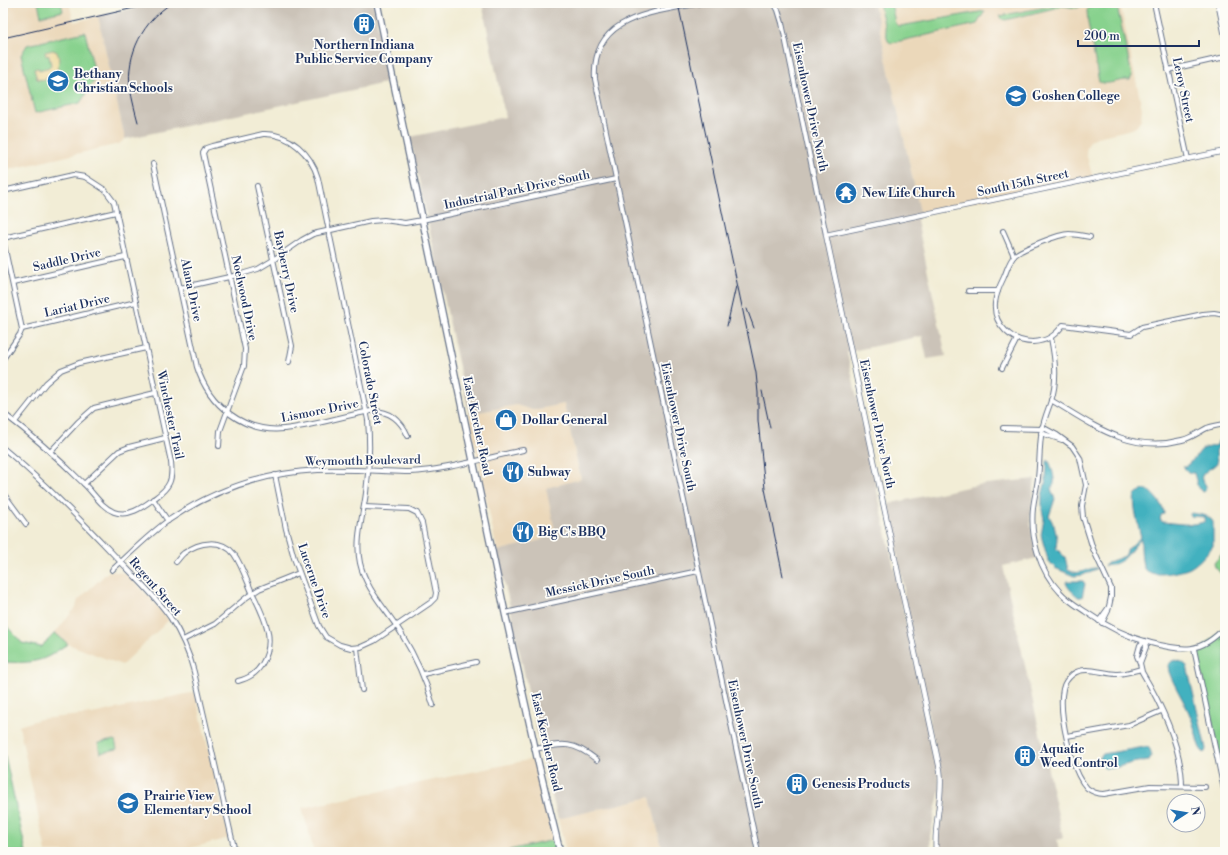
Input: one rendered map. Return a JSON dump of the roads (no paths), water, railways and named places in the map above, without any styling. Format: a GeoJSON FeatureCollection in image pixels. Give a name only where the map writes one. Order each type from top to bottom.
{"type":"FeatureCollection","features":[{"type":"Feature","properties":{"kind":"main road","name":"East Kercher Road"},"geometry":{"type":"LineString","coordinates":[[377,3],[505,613],[535,749],[560,852]]}},
{"type":"Feature","properties":{"kind":"street","name":"Eisenhower Drive South"},"geometry":{"type":"LineString","coordinates":[[700,3],[629,19],[616,27],[606,36],[598,51],[594,67],[596,90],[758,852]]}},
{"type":"Feature","properties":{"kind":"street","name":"Eisenhower Drive North"},"geometry":{"type":"LineString","coordinates":[[774,3],[782,23],[940,770],[942,792],[936,834],[936,852]]}},
{"type":"Feature","properties":{"kind":"street","name":"Leroy Street"},"geometry":{"type":"LineString","coordinates":[[1154,3],[1188,159]]}},
{"type":"Feature","properties":{"kind":"street"},"geometry":{"type":"LineString","coordinates":[[1218,3],[1225,37]]}},
{"type":"Feature","properties":{"kind":"street"},"geometry":{"type":"LineString","coordinates":[[1168,70],[1225,57]]}},
{"type":"Feature","properties":{"kind":"street","name":"Colorado Street"},"geometry":{"type":"LineString","coordinates":[[203,153],[209,147],[263,134],[272,134],[282,136],[303,151],[315,169],[366,412],[369,433],[368,470],[358,541],[360,564],[370,587],[410,648],[434,705]]}},
{"type":"Feature","properties":{"kind":"street","name":"South 15th Street"},"geometry":{"type":"LineString","coordinates":[[826,235],[1225,151]]}},
{"type":"Feature","properties":{"kind":"street","name":"Noelwood Drive"},"geometry":{"type":"LineString","coordinates":[[203,153],[243,339],[245,359],[242,375],[220,431],[219,446]]}},
{"type":"Feature","properties":{"kind":"street","name":"Alana Drive"},"geometry":{"type":"LineString","coordinates":[[153,164],[199,374],[209,393],[227,412]]}},
{"type":"Feature","properties":{"kind":"street","name":"Winchester Trail"},"geometry":{"type":"LineString","coordinates":[[3,190],[67,176],[79,175],[85,177],[105,190],[114,202],[172,470],[172,476],[167,487],[138,510],[122,514],[114,512],[106,507],[50,452],[3,413]]}},
{"type":"Feature","properties":{"kind":"street","name":"Industrial Park Drive South"},"geometry":{"type":"LineString","coordinates":[[180,288],[252,271],[274,260],[313,234],[371,221],[384,220],[405,223],[422,220],[616,179]]}},
{"type":"Feature","properties":{"kind":"street","name":"Bayberry Drive"},"geometry":{"type":"LineString","coordinates":[[258,186],[292,346],[289,362]]}},
{"type":"Feature","properties":{"kind":"street"},"geometry":{"type":"LineString","coordinates":[[3,359],[22,329],[3,239],[116,212]]}},
{"type":"Feature","properties":{"kind":"street"},"geometry":{"type":"LineString","coordinates":[[1003,231],[1014,256]]}},
{"type":"Feature","properties":{"kind":"street"},"geometry":{"type":"LineString","coordinates":[[1090,237],[1067,234],[1026,249],[1014,256],[998,291],[995,304],[998,320],[1004,330],[1017,340],[1033,342],[1051,338],[1063,325],[1131,334],[1142,327],[1203,314],[1214,313],[1225,315]]}},
{"type":"Feature","properties":{"kind":"street","name":"Saddle Drive"},"geometry":{"type":"LineString","coordinates":[[13,283],[125,257]]}},
{"type":"Feature","properties":{"kind":"street"},"geometry":{"type":"LineString","coordinates":[[968,291],[998,291]]}},
{"type":"Feature","properties":{"kind":"street","name":"Lariat Drive"},"geometry":{"type":"LineString","coordinates":[[22,329],[136,302]]}},
{"type":"Feature","properties":{"kind":"street"},"geometry":{"type":"LineString","coordinates":[[1051,338],[1054,354],[1055,382],[1042,430],[1038,478],[1032,517],[1037,552],[1044,568],[1056,588],[1100,622],[1122,634],[1175,649],[1194,648],[1213,640],[1225,627]]}},
{"type":"Feature","properties":{"kind":"street"},"geometry":{"type":"LineString","coordinates":[[1002,368],[1017,340]]}},
{"type":"Feature","properties":{"kind":"street"},"geometry":{"type":"LineString","coordinates":[[15,422],[46,383],[61,370],[79,363],[146,348]]}},
{"type":"Feature","properties":{"kind":"street"},"geometry":{"type":"LineString","coordinates":[[50,452],[83,416],[94,408],[155,393]]}},
{"type":"Feature","properties":{"kind":"street"},"geometry":{"type":"LineString","coordinates":[[1051,400],[1107,433],[1138,442],[1157,444],[1177,441],[1190,437],[1207,428],[1225,424]]}},
{"type":"Feature","properties":{"kind":"street","name":"Lismore Drive"},"geometry":{"type":"LineString","coordinates":[[227,412],[236,418],[253,425],[264,428],[278,429],[297,427],[366,412],[382,411],[391,415],[402,425],[408,436]]}},
{"type":"Feature","properties":{"kind":"street"},"geometry":{"type":"LineString","coordinates":[[1003,428],[1042,430],[1057,435],[1077,451],[1086,485],[1082,506],[1083,517],[1090,541],[1111,588],[1109,606],[1100,622]]}},
{"type":"Feature","properties":{"kind":"street"},"geometry":{"type":"LineString","coordinates":[[84,484],[119,450],[165,438]]}},
{"type":"Feature","properties":{"kind":"street","name":"Regent Street"},"geometry":{"type":"LineString","coordinates":[[3,448],[48,488],[121,562],[169,616],[183,640],[194,672],[235,852]]}},
{"type":"Feature","properties":{"kind":"street","name":"Weymouth Boulevard"},"geometry":{"type":"LineString","coordinates":[[112,570],[168,521],[196,504],[248,482],[275,475],[318,470],[416,472],[438,469],[523,450]]}},
{"type":"Feature","properties":{"kind":"street","name":"Lucerne Drive"},"geometry":{"type":"LineString","coordinates":[[275,475],[286,529],[299,573],[317,622],[323,634],[337,644],[356,648]]}},
{"type":"Feature","properties":{"kind":"street"},"geometry":{"type":"LineString","coordinates":[[3,493],[26,524]]}},
{"type":"Feature","properties":{"kind":"street"},"geometry":{"type":"LineString","coordinates":[[153,499],[168,521]]}},
{"type":"Feature","properties":{"kind":"street"},"geometry":{"type":"LineString","coordinates":[[362,690],[356,648],[374,641],[430,603],[435,595],[435,588],[421,520],[417,513],[409,509],[364,507]]}},
{"type":"Feature","properties":{"kind":"street"},"geometry":{"type":"LineString","coordinates":[[176,562],[184,553],[202,545],[214,543],[223,545],[234,554],[268,628],[269,646],[266,657],[259,668],[249,678],[238,681]]}},
{"type":"Feature","properties":{"kind":"street","name":"Messick Drive South"},"geometry":{"type":"LineString","coordinates":[[505,613],[698,571]]}},
{"type":"Feature","properties":{"kind":"street"},"geometry":{"type":"LineString","coordinates":[[183,640],[215,624],[253,593],[267,585],[299,573]]}},
{"type":"Feature","properties":{"kind":"street"},"geometry":{"type":"LineString","coordinates":[[1145,641],[1140,645],[1137,656],[1141,669],[1162,711],[1176,746],[1181,768],[1182,786]]}},
{"type":"Feature","properties":{"kind":"street"},"geometry":{"type":"LineString","coordinates":[[1194,648],[1225,794]]}},
{"type":"Feature","properties":{"kind":"street"},"geometry":{"type":"LineString","coordinates":[[422,674],[476,662]]}},
{"type":"Feature","properties":{"kind":"street"},"geometry":{"type":"LineString","coordinates":[[1141,669],[1116,674],[1084,670],[1075,672],[1069,677],[1062,695],[1063,715],[1066,736],[1072,758],[1080,777],[1086,787],[1093,792],[1107,794],[1145,786],[1206,787]]}},
{"type":"Feature","properties":{"kind":"street"},"geometry":{"type":"LineString","coordinates":[[1066,736],[1129,725],[1162,711]]}},
{"type":"Feature","properties":{"kind":"street"},"geometry":{"type":"LineString","coordinates":[[535,749],[561,744],[570,745],[581,749],[597,760]]}},
{"type":"Feature","properties":{"kind":"water"},"geometry":{"type":"Polygon","coordinates":[[[1218,441],[1220,444],[1216,451],[1217,463],[1204,473],[1202,477],[1202,480],[1206,486],[1205,491],[1203,492],[1198,488],[1194,473],[1189,473],[1183,467],[1187,467],[1202,449],[1217,445],[1218,441]]]}},
{"type":"Feature","properties":{"kind":"water"},"geometry":{"type":"Polygon","coordinates":[[[1048,460],[1054,478],[1054,484],[1051,489],[1055,499],[1049,516],[1054,525],[1057,539],[1056,548],[1065,557],[1068,570],[1080,572],[1098,568],[1083,575],[1074,576],[1055,568],[1048,560],[1041,535],[1044,519],[1042,510],[1042,496],[1046,480],[1048,460]]]}},
{"type":"Feature","properties":{"kind":"water"},"geometry":{"type":"Polygon","coordinates":[[[1148,490],[1161,504],[1164,514],[1161,515],[1160,520],[1163,522],[1196,524],[1205,521],[1205,517],[1190,516],[1192,513],[1207,516],[1213,522],[1213,546],[1190,568],[1167,574],[1154,574],[1145,570],[1143,564],[1141,539],[1122,560],[1112,565],[1104,566],[1109,562],[1125,556],[1128,549],[1141,537],[1136,516],[1134,498],[1137,493],[1148,490]]]}},
{"type":"Feature","properties":{"kind":"water"},"geometry":{"type":"Polygon","coordinates":[[[1083,581],[1085,584],[1082,597],[1078,597],[1069,588],[1066,582],[1083,581]]]}},
{"type":"Feature","properties":{"kind":"water"},"geometry":{"type":"Polygon","coordinates":[[[1176,660],[1187,666],[1206,749],[1204,753],[1199,744],[1189,713],[1169,672],[1168,665],[1172,661],[1176,660]]]}},
{"type":"Feature","properties":{"kind":"water"},"geometry":{"type":"Polygon","coordinates":[[[1148,747],[1151,752],[1151,757],[1148,761],[1108,768],[1102,766],[1100,757],[1103,754],[1148,747]]]}},
{"type":"Feature","properties":{"kind":"railway"},"geometry":{"type":"LineString","coordinates":[[3,38],[156,3]]}},
{"type":"Feature","properties":{"kind":"railway"},"geometry":{"type":"LineString","coordinates":[[138,122],[130,88],[129,75],[134,51],[145,29],[162,10],[172,3]]}},
{"type":"Feature","properties":{"kind":"railway"},"geometry":{"type":"LineString","coordinates":[[678,3],[756,373],[758,420],[765,489],[783,576]]}},
{"type":"Feature","properties":{"kind":"railway"},"geometry":{"type":"LineString","coordinates":[[727,326],[736,286]]}},
{"type":"Feature","properties":{"kind":"railway"},"geometry":{"type":"LineString","coordinates":[[747,309],[754,328]]}},
{"type":"Feature","properties":{"kind":"railway"},"geometry":{"type":"LineString","coordinates":[[762,391],[770,428]]}},
{"type":"Feature","properties":{"kind":"place","name":"Northern Indiana Public Service Company"},"geometry":{"type":"Point","coordinates":[364,24]}},
{"type":"Feature","properties":{"kind":"place","name":"Bethany Christian Schools"},"geometry":{"type":"Point","coordinates":[58,81]}},
{"type":"Feature","properties":{"kind":"place","name":"Goshen College"},"geometry":{"type":"Point","coordinates":[1016,96]}},
{"type":"Feature","properties":{"kind":"place","name":"New Life Church"},"geometry":{"type":"Point","coordinates":[846,193]}},
{"type":"Feature","properties":{"kind":"place","name":"Dollar General"},"geometry":{"type":"Point","coordinates":[506,420]}},
{"type":"Feature","properties":{"kind":"place","name":"Subway"},"geometry":{"type":"Point","coordinates":[513,472]}},
{"type":"Feature","properties":{"kind":"place","name":"Big C's BBQ"},"geometry":{"type":"Point","coordinates":[523,532]}},
{"type":"Feature","properties":{"kind":"place","name":"Aquatic Weed Control"},"geometry":{"type":"Point","coordinates":[1025,756]}},
{"type":"Feature","properties":{"kind":"place","name":"Genesis Products"},"geometry":{"type":"Point","coordinates":[797,784]}},
{"type":"Feature","properties":{"kind":"place","name":"Prairie View Elementary School"},"geometry":{"type":"Point","coordinates":[128,803]}}]}
